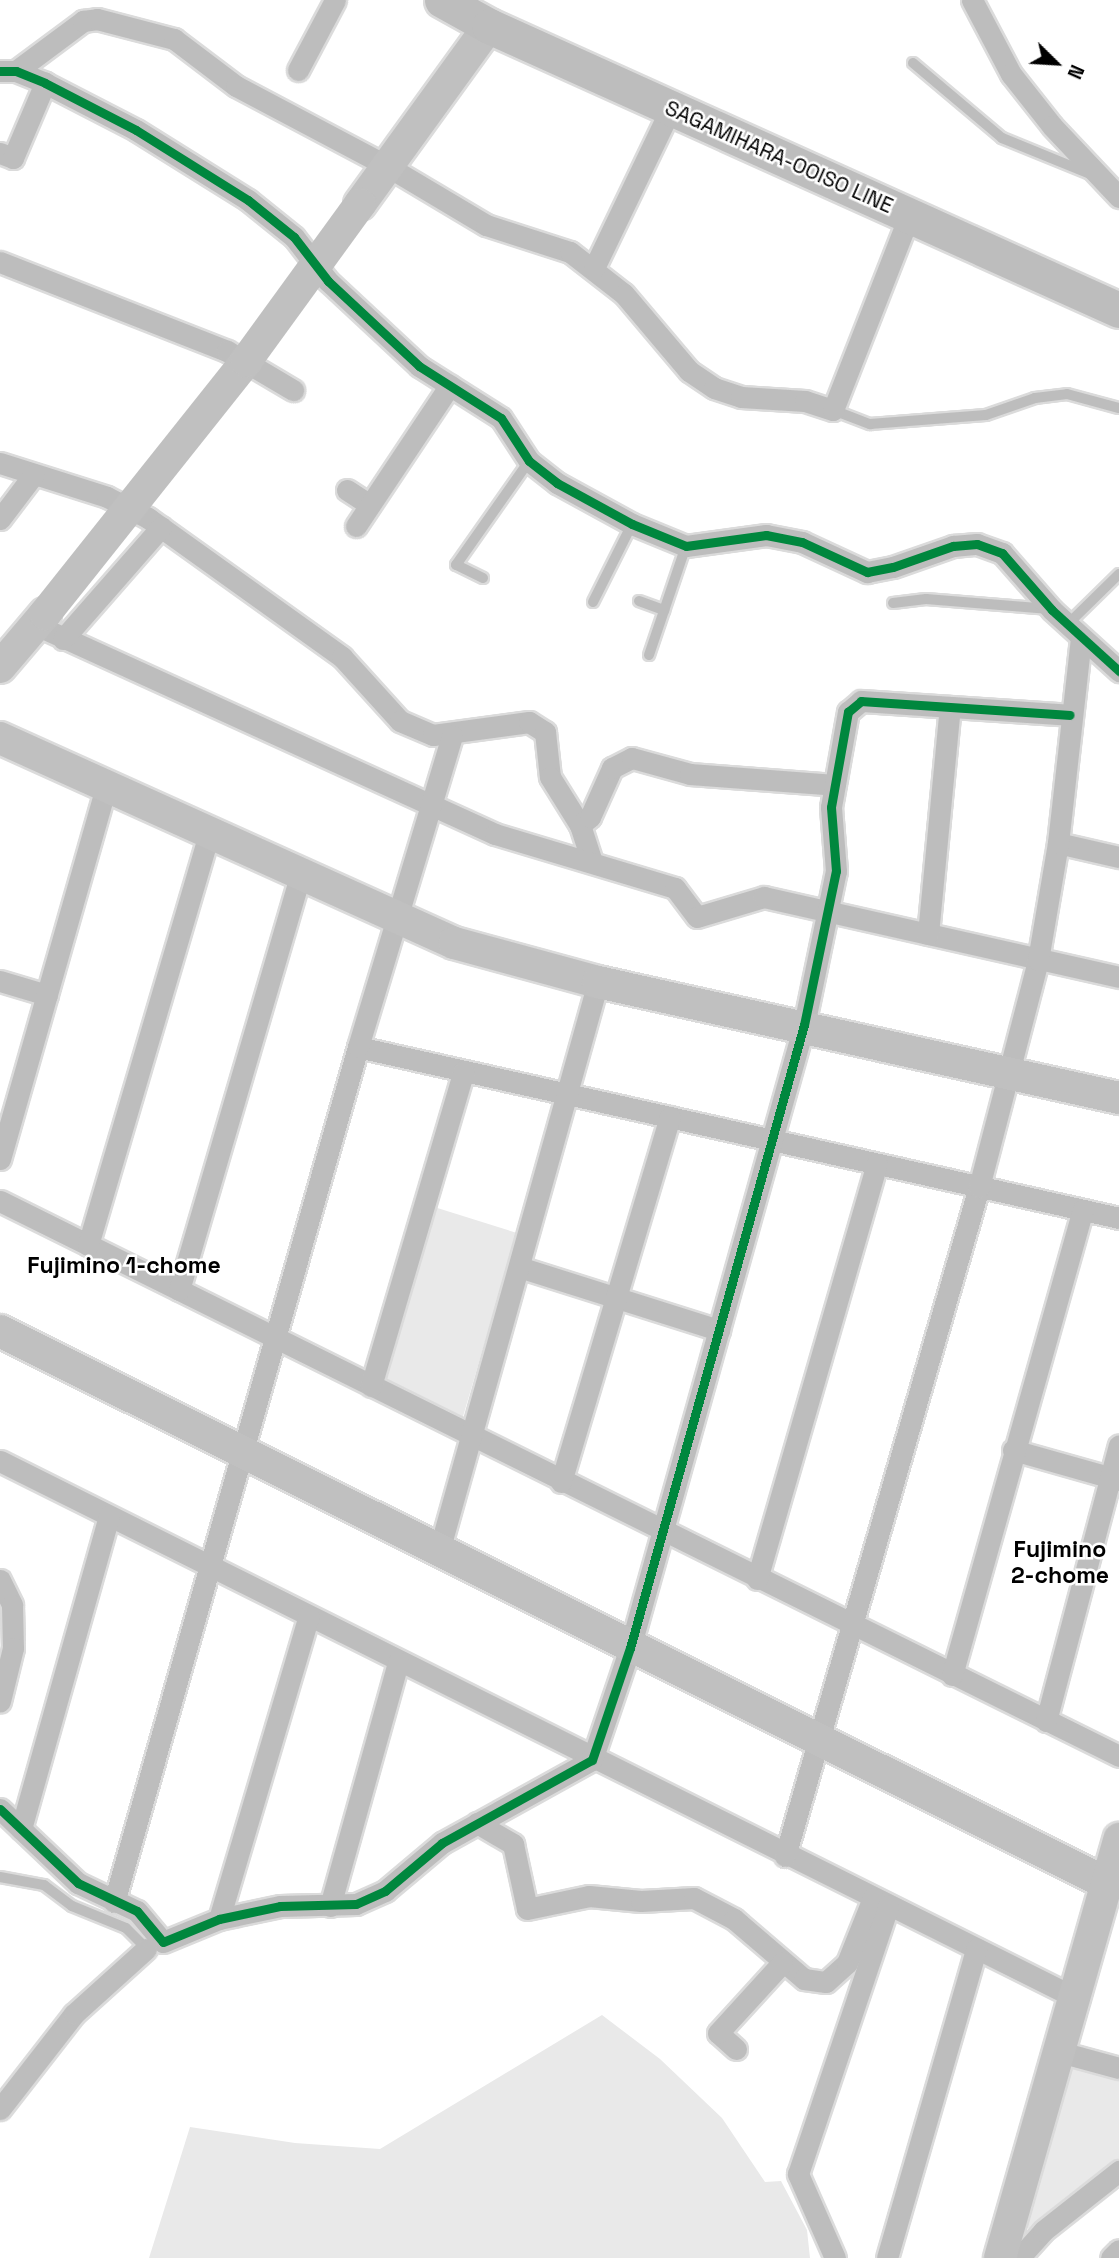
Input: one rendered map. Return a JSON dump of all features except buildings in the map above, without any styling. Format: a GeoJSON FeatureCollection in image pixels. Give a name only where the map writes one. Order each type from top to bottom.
{"type":"FeatureCollection","features":[{"type":"Feature","properties":{"kind":"main road","name":"SAGAMIHARA-OOISO LINE"},"geometry":{"type":"LineString","coordinates":[[442,0],[489,26],[1119,310]]}},
{"type":"Feature","properties":{"kind":"street"},"geometry":{"type":"LineString","coordinates":[[298,70],[335,0]]}},
{"type":"Feature","properties":{"kind":"street"},"geometry":{"type":"LineString","coordinates":[[972,0],[1011,74],[1052,126],[1119,197]]}},
{"type":"Feature","properties":{"kind":"street"},"geometry":{"type":"LineString","coordinates":[[8,71],[83,21],[97,19],[174,39],[236,86],[387,166],[486,225],[570,252],[594,268],[624,294],[666,348],[714,388],[741,397],[806,401],[833,410],[909,216]]}},
{"type":"Feature","properties":{"kind":"street"},"geometry":{"type":"LineString","coordinates":[[0,667],[246,361],[489,26]]}},
{"type":"Feature","properties":{"kind":"street"},"geometry":{"type":"LineString","coordinates":[[8,71],[45,83],[136,130],[248,200],[294,237],[328,281],[418,366],[501,418],[529,461],[557,483],[632,524],[686,546],[766,536],[802,542],[867,572],[953,546],[977,544],[1002,553],[1067,623],[1119,671]]}},
{"type":"Feature","properties":{"kind":"street"},"geometry":{"type":"LineString","coordinates":[[0,153],[13,158],[45,83]]}},
{"type":"Feature","properties":{"kind":"street"},"geometry":{"type":"LineString","coordinates":[[594,268],[671,108]]}},
{"type":"Feature","properties":{"kind":"street"},"geometry":{"type":"LineString","coordinates":[[0,262],[227,351],[293,390]]}},
{"type":"Feature","properties":{"kind":"street"},"geometry":{"type":"LineString","coordinates":[[356,526],[450,384]]}},
{"type":"Feature","properties":{"kind":"street"},"geometry":{"type":"LineString","coordinates":[[0,463],[107,497],[161,527],[342,657],[400,721],[433,735],[452,736],[529,722],[545,732],[550,777],[580,825],[592,861]]}},
{"type":"Feature","properties":{"kind":"street"},"geometry":{"type":"LineString","coordinates":[[0,519],[34,474]]}},
{"type":"Feature","properties":{"kind":"street"},"geometry":{"type":"LineString","coordinates":[[347,490],[370,505]]}},
{"type":"Feature","properties":{"kind":"street"},"geometry":{"type":"LineString","coordinates":[[63,639],[161,527]]}},
{"type":"Feature","properties":{"kind":"street"},"geometry":{"type":"LineString","coordinates":[[40,619],[63,639],[495,834],[592,861],[674,888],[697,917],[764,897],[1119,977]]}},
{"type":"Feature","properties":{"kind":"street"},"geometry":{"type":"LineString","coordinates":[[785,1856],[822,1742],[979,1187],[1038,960],[1058,844],[1070,715],[1067,623]]}},
{"type":"Feature","properties":{"kind":"street"},"geometry":{"type":"LineString","coordinates":[[0,2109],[74,2014],[154,1946],[219,1919],[279,1906],[356,1904],[385,1891],[442,1843],[592,1760],[630,1648],[804,1025],[835,871],[831,807],[848,712],[861,701],[1070,715]]}},
{"type":"Feature","properties":{"kind":"street"},"geometry":{"type":"LineString","coordinates":[[928,934],[950,708]]}},
{"type":"Feature","properties":{"kind":"street"},"geometry":{"type":"LineString","coordinates":[[114,1902],[358,1047],[452,736]]}},
{"type":"Feature","properties":{"kind":"street"},"geometry":{"type":"LineString","coordinates":[[0,738],[454,943],[598,982],[804,1025],[1119,1098]]}},
{"type":"Feature","properties":{"kind":"street"},"geometry":{"type":"LineString","coordinates":[[580,825],[590,817],[612,768],[632,758],[690,774],[835,785]]}},
{"type":"Feature","properties":{"kind":"street"},"geometry":{"type":"LineString","coordinates":[[0,1159],[106,786]]}},
{"type":"Feature","properties":{"kind":"street"},"geometry":{"type":"LineString","coordinates":[[88,1245],[209,833]]}},
{"type":"Feature","properties":{"kind":"street"},"geometry":{"type":"LineString","coordinates":[[1058,844],[1119,857]]}},
{"type":"Feature","properties":{"kind":"street"},"geometry":{"type":"LineString","coordinates":[[179,1290],[300,875]]}},
{"type":"Feature","properties":{"kind":"street"},"geometry":{"type":"LineString","coordinates":[[0,981],[47,995]]}},
{"type":"Feature","properties":{"kind":"street"},"geometry":{"type":"LineString","coordinates":[[439,1551],[598,982]]}},
{"type":"Feature","properties":{"kind":"street"},"geometry":{"type":"LineString","coordinates":[[358,1047],[1119,1218]]}},
{"type":"Feature","properties":{"kind":"street"},"geometry":{"type":"LineString","coordinates":[[371,1386],[464,1071]]}},
{"type":"Feature","properties":{"kind":"street"},"geometry":{"type":"LineString","coordinates":[[561,1482],[670,1117]]}},
{"type":"Feature","properties":{"kind":"street"},"geometry":{"type":"LineString","coordinates":[[757,1579],[877,1164]]}},
{"type":"Feature","properties":{"kind":"street"},"geometry":{"type":"LineString","coordinates":[[0,1201],[662,1533],[1119,1756]]}},
{"type":"Feature","properties":{"kind":"street"},"geometry":{"type":"LineString","coordinates":[[952,1675],[1013,1450],[1083,1210]]}},
{"type":"Feature","properties":{"kind":"street"},"geometry":{"type":"LineString","coordinates":[[519,1267],[719,1330]]}},
{"type":"Feature","properties":{"kind":"street"},"geometry":{"type":"LineString","coordinates":[[0,1331],[630,1648],[1106,1883]]}},
{"type":"Feature","properties":{"kind":"street"},"geometry":{"type":"LineString","coordinates":[[1046,1721],[1115,1479],[1119,1445]]}},
{"type":"Feature","properties":{"kind":"street"},"geometry":{"type":"LineString","coordinates":[[1013,1450],[1115,1479]]}},
{"type":"Feature","properties":{"kind":"street"},"geometry":{"type":"LineString","coordinates":[[0,1461],[592,1760],[1074,1997]]}},
{"type":"Feature","properties":{"kind":"street"},"geometry":{"type":"LineString","coordinates":[[21,1829],[109,1516]]}},
{"type":"Feature","properties":{"kind":"street"},"geometry":{"type":"LineString","coordinates":[[0,1580],[12,1605],[13,1648],[0,1701]]}},
{"type":"Feature","properties":{"kind":"street"},"geometry":{"type":"LineString","coordinates":[[219,1919],[309,1616]]}},
{"type":"Feature","properties":{"kind":"street"},"geometry":{"type":"LineString","coordinates":[[330,1906],[398,1661]]}},
{"type":"Feature","properties":{"kind":"street"},"geometry":{"type":"LineString","coordinates":[[0,1809],[78,1884],[137,1911],[154,1946]]}},
{"type":"Feature","properties":{"kind":"street"},"geometry":{"type":"LineString","coordinates":[[477,1823],[513,1844],[527,1909],[589,1896],[640,1901],[694,1898],[734,1919],[804,1979],[826,1982],[847,1964],[881,1902]]}},
{"type":"Feature","properties":{"kind":"street"},"geometry":{"type":"LineString","coordinates":[[1000,2258],[1119,1839]]}},
{"type":"Feature","properties":{"kind":"street"},"geometry":{"type":"LineString","coordinates":[[835,2258],[798,2174],[881,1902]]}},
{"type":"Feature","properties":{"kind":"street"},"geometry":{"type":"LineString","coordinates":[[887,2258],[976,1949]]}},
{"type":"Feature","properties":{"kind":"street"},"geometry":{"type":"LineString","coordinates":[[736,2049],[718,2033],[782,1962]]}},
{"type":"Feature","properties":{"kind":"street"},"geometry":{"type":"LineString","coordinates":[[1060,2052],[1119,2068]]}},
{"type":"Feature","properties":{"kind":"street"},"geometry":{"type":"LineString","coordinates":[[1019,2258],[1043,2231],[1119,2171]]}},
{"type":"Feature","properties":{"kind":"street"},"geometry":{"type":"LineString","coordinates":[[1111,2258],[1119,2250]]}},
{"type":"Feature","properties":{"kind":"lane"},"geometry":{"type":"LineString","coordinates":[[913,63],[1002,138],[1103,179]]}},
{"type":"Feature","properties":{"kind":"lane"},"geometry":{"type":"LineString","coordinates":[[833,410],[870,424],[986,415],[1035,398],[1067,394],[1119,408]]}},
{"type":"Feature","properties":{"kind":"lane"},"geometry":{"type":"LineString","coordinates":[[483,578],[456,565],[529,461]]}},
{"type":"Feature","properties":{"kind":"lane"},"geometry":{"type":"LineString","coordinates":[[593,602],[632,524]]}},
{"type":"Feature","properties":{"kind":"lane"},"geometry":{"type":"LineString","coordinates":[[649,655],[686,546]]}},
{"type":"Feature","properties":{"kind":"lane"},"geometry":{"type":"LineString","coordinates":[[893,603],[926,599],[1067,623],[1119,574]]}},
{"type":"Feature","properties":{"kind":"lane"},"geometry":{"type":"LineString","coordinates":[[639,601],[664,610]]}},
{"type":"Feature","properties":{"kind":"lane"},"geometry":{"type":"LineString","coordinates":[[0,1877],[44,1885],[72,1906],[126,1928],[154,1946]]}},
{"type":"Feature","properties":{"kind":"shaded area"},"geometry":{"type":"Polygon","coordinates":[[[431,1206],[517,1233],[462,1420],[388,1387],[385,1379],[431,1206]]]}},
{"type":"Feature","properties":{"kind":"shaded area"},"geometry":{"type":"Polygon","coordinates":[[[602,2015],[660,2059],[722,2118],[765,2182],[781,2181],[807,2230],[810,2258],[149,2258],[190,2127],[295,2143],[380,2149],[602,2015]]]}},
{"type":"Feature","properties":{"kind":"shaded area"},"geometry":{"type":"Polygon","coordinates":[[[1077,2063],[1119,2075],[1119,2163],[1034,2235],[1021,2220],[1064,2075],[1077,2063]]]}},
{"type":"Feature","properties":{"kind":"cycle path"},"geometry":{"type":"LineString","coordinates":[[0,71],[16,71],[45,83],[136,130],[248,200],[294,237],[328,281],[419,366],[501,418],[529,461],[557,483],[632,524],[686,546],[766,535],[802,542],[867,572],[893,567],[953,546],[977,544],[1002,553],[1052,610],[1119,671]]}},
{"type":"Feature","properties":{"kind":"cycle path"},"geometry":{"type":"LineString","coordinates":[[0,1809],[78,1883],[137,1911],[163,1942],[219,1919],[280,1906],[356,1904],[385,1891],[442,1843],[592,1760],[630,1648],[804,1025],[836,871],[831,807],[848,712],[861,701],[1070,715]]}},
{"type":"Feature","properties":{"kind":"district","name":"Fujimino 1-chome"},"geometry":{"type":"Point","coordinates":[124,1265]}},
{"type":"Feature","properties":{"kind":"district","name":"Fujimino 2-chome"},"geometry":{"type":"Point","coordinates":[1060,1562]}}]}
